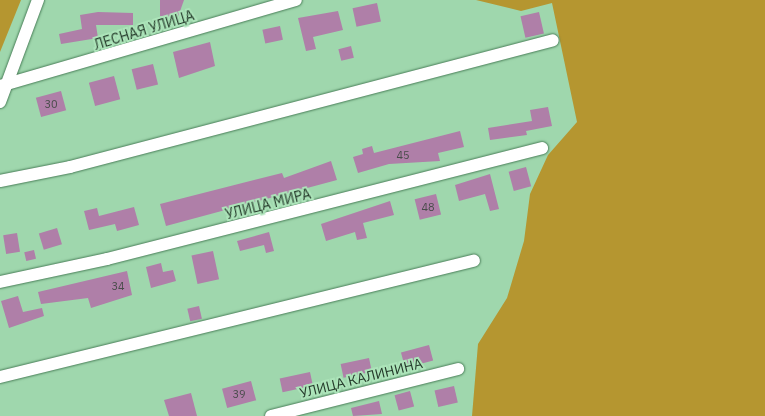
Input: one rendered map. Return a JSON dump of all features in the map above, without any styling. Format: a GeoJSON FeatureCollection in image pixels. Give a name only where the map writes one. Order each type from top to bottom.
{"type":"FeatureCollection","features":[{"type":"Feature","properties":{"kind":"street"},"geometry":{"type":"LineString","coordinates":[[0,102],[2,86],[38,0]]}},
{"type":"Feature","properties":{"kind":"street","name":"ЛЕСНАЯ УЛИЦА"},"geometry":{"type":"LineString","coordinates":[[2,86],[296,0]]}},
{"type":"Feature","properties":{"kind":"street"},"geometry":{"type":"LineString","coordinates":[[0,181],[70,167],[553,40]]}},
{"type":"Feature","properties":{"kind":"street","name":"УЛИЦА МИРА"},"geometry":{"type":"LineString","coordinates":[[0,282],[117,257],[542,148]]}},
{"type":"Feature","properties":{"kind":"street"},"geometry":{"type":"LineString","coordinates":[[0,377],[474,261]]}},
{"type":"Feature","properties":{"kind":"street","name":"УЛИЦА КАЛИНИНА"},"geometry":{"type":"LineString","coordinates":[[272,416],[458,369]]}},
{"type":"Feature","properties":{"kind":"shaded area"},"geometry":{"type":"Polygon","coordinates":[[[0,0],[21,0],[0,52],[0,0]]]}},
{"type":"Feature","properties":{"kind":"shaded area"},"geometry":{"type":"Polygon","coordinates":[[[476,0],[765,0],[765,416],[472,416],[478,344],[507,298],[524,241],[530,194],[548,155],[577,122],[552,3],[521,11],[476,0]]]}},
{"type":"Feature","properties":{"kind":"building"},"geometry":{"type":"Polygon","coordinates":[[[160,0],[184,0],[178,17],[160,16],[160,0]]]}},
{"type":"Feature","properties":{"kind":"building"},"geometry":{"type":"Polygon","coordinates":[[[377,3],[381,22],[356,27],[353,8],[377,3]]]}},
{"type":"Feature","properties":{"kind":"building"},"geometry":{"type":"Polygon","coordinates":[[[338,11],[343,30],[313,37],[316,49],[306,51],[298,18],[338,11]]]}},
{"type":"Feature","properties":{"kind":"building"},"geometry":{"type":"Polygon","coordinates":[[[98,12],[133,13],[133,25],[96,25],[98,38],[61,44],[59,34],[82,29],[80,15],[98,12]]]}},
{"type":"Feature","properties":{"kind":"building"},"geometry":{"type":"Polygon","coordinates":[[[539,12],[544,33],[525,38],[520,16],[539,12]]]}},
{"type":"Feature","properties":{"kind":"building"},"geometry":{"type":"Polygon","coordinates":[[[280,26],[283,40],[265,43],[262,30],[280,26]]]}},
{"type":"Feature","properties":{"kind":"building"},"geometry":{"type":"Polygon","coordinates":[[[210,42],[215,66],[179,78],[173,52],[210,42]]]}},
{"type":"Feature","properties":{"kind":"building"},"geometry":{"type":"Polygon","coordinates":[[[351,46],[354,58],[341,61],[338,49],[351,46]]]}},
{"type":"Feature","properties":{"kind":"building"},"geometry":{"type":"Polygon","coordinates":[[[153,64],[158,84],[137,90],[132,69],[153,64]]]}},
{"type":"Feature","properties":{"kind":"building"},"geometry":{"type":"Polygon","coordinates":[[[114,76],[120,99],[95,106],[89,83],[114,76]]]}},
{"type":"Feature","properties":{"kind":"building"},"geometry":{"type":"Polygon","coordinates":[[[61,91],[66,110],[41,117],[36,98],[61,91]]]}},
{"type":"Feature","properties":{"kind":"building"},"geometry":{"type":"Polygon","coordinates":[[[548,107],[552,126],[526,131],[527,135],[490,140],[488,128],[532,121],[530,110],[548,107]]]}},
{"type":"Feature","properties":{"kind":"building"},"geometry":{"type":"Polygon","coordinates":[[[460,131],[464,147],[438,153],[440,161],[389,164],[358,173],[353,157],[363,154],[362,149],[372,146],[374,153],[460,131]]]}},
{"type":"Feature","properties":{"kind":"building"},"geometry":{"type":"Polygon","coordinates":[[[331,161],[337,180],[166,226],[160,204],[282,173],[284,178],[331,161]]]}},
{"type":"Feature","properties":{"kind":"building"},"geometry":{"type":"Polygon","coordinates":[[[526,167],[531,186],[514,191],[509,172],[526,167]]]}},
{"type":"Feature","properties":{"kind":"building"},"geometry":{"type":"Polygon","coordinates":[[[490,174],[499,209],[490,211],[485,194],[459,201],[455,185],[490,174]]]}},
{"type":"Feature","properties":{"kind":"building"},"geometry":{"type":"Polygon","coordinates":[[[436,194],[441,214],[420,220],[415,199],[436,194]]]}},
{"type":"Feature","properties":{"kind":"building"},"geometry":{"type":"Polygon","coordinates":[[[390,201],[394,215],[363,223],[367,238],[357,240],[355,232],[326,241],[321,224],[390,201]]]}},
{"type":"Feature","properties":{"kind":"building"},"geometry":{"type":"Polygon","coordinates":[[[134,207],[139,225],[117,231],[115,224],[89,230],[84,211],[97,208],[99,216],[134,207]]]}},
{"type":"Feature","properties":{"kind":"building"},"geometry":{"type":"Polygon","coordinates":[[[57,228],[62,244],[44,250],[39,234],[57,228]]]}},
{"type":"Feature","properties":{"kind":"building"},"geometry":{"type":"Polygon","coordinates":[[[269,232],[274,251],[266,253],[264,245],[240,251],[237,241],[269,232]]]}},
{"type":"Feature","properties":{"kind":"building"},"geometry":{"type":"Polygon","coordinates":[[[17,233],[20,252],[6,254],[3,235],[17,233]]]}},
{"type":"Feature","properties":{"kind":"building"},"geometry":{"type":"Polygon","coordinates":[[[34,250],[36,259],[26,261],[24,252],[34,250]]]}},
{"type":"Feature","properties":{"kind":"building"},"geometry":{"type":"Polygon","coordinates":[[[213,251],[219,279],[198,284],[191,256],[213,251]]]}},
{"type":"Feature","properties":{"kind":"building"},"geometry":{"type":"Polygon","coordinates":[[[161,263],[163,272],[173,270],[176,281],[151,288],[146,267],[161,263]]]}},
{"type":"Feature","properties":{"kind":"building"},"geometry":{"type":"Polygon","coordinates":[[[127,271],[132,295],[91,308],[88,298],[41,304],[38,292],[127,271]]]}},
{"type":"Feature","properties":{"kind":"building"},"geometry":{"type":"Polygon","coordinates":[[[18,296],[23,312],[42,308],[44,316],[9,328],[1,301],[18,296]]]}},
{"type":"Feature","properties":{"kind":"building"},"geometry":{"type":"Polygon","coordinates":[[[199,306],[202,319],[190,321],[187,309],[199,306]]]}},
{"type":"Feature","properties":{"kind":"building"},"geometry":{"type":"Polygon","coordinates":[[[429,345],[433,360],[405,368],[401,353],[429,345]]]}},
{"type":"Feature","properties":{"kind":"building"},"geometry":{"type":"Polygon","coordinates":[[[369,358],[372,372],[344,378],[341,364],[369,358]]]}},
{"type":"Feature","properties":{"kind":"building"},"geometry":{"type":"Polygon","coordinates":[[[310,372],[313,386],[283,392],[280,378],[310,372]]]}},
{"type":"Feature","properties":{"kind":"building"},"geometry":{"type":"Polygon","coordinates":[[[251,381],[256,400],[227,408],[222,389],[251,381]]]}},
{"type":"Feature","properties":{"kind":"building"},"geometry":{"type":"Polygon","coordinates":[[[454,386],[458,403],[438,407],[435,390],[454,386]]]}},
{"type":"Feature","properties":{"kind":"building"},"geometry":{"type":"Polygon","coordinates":[[[410,391],[414,406],[399,411],[395,395],[410,391]]]}},
{"type":"Feature","properties":{"kind":"building"},"geometry":{"type":"Polygon","coordinates":[[[191,393],[197,416],[169,416],[164,400],[191,393]]]}},
{"type":"Feature","properties":{"kind":"building"},"geometry":{"type":"Polygon","coordinates":[[[379,401],[382,414],[353,416],[351,408],[379,401]]]}}]}
